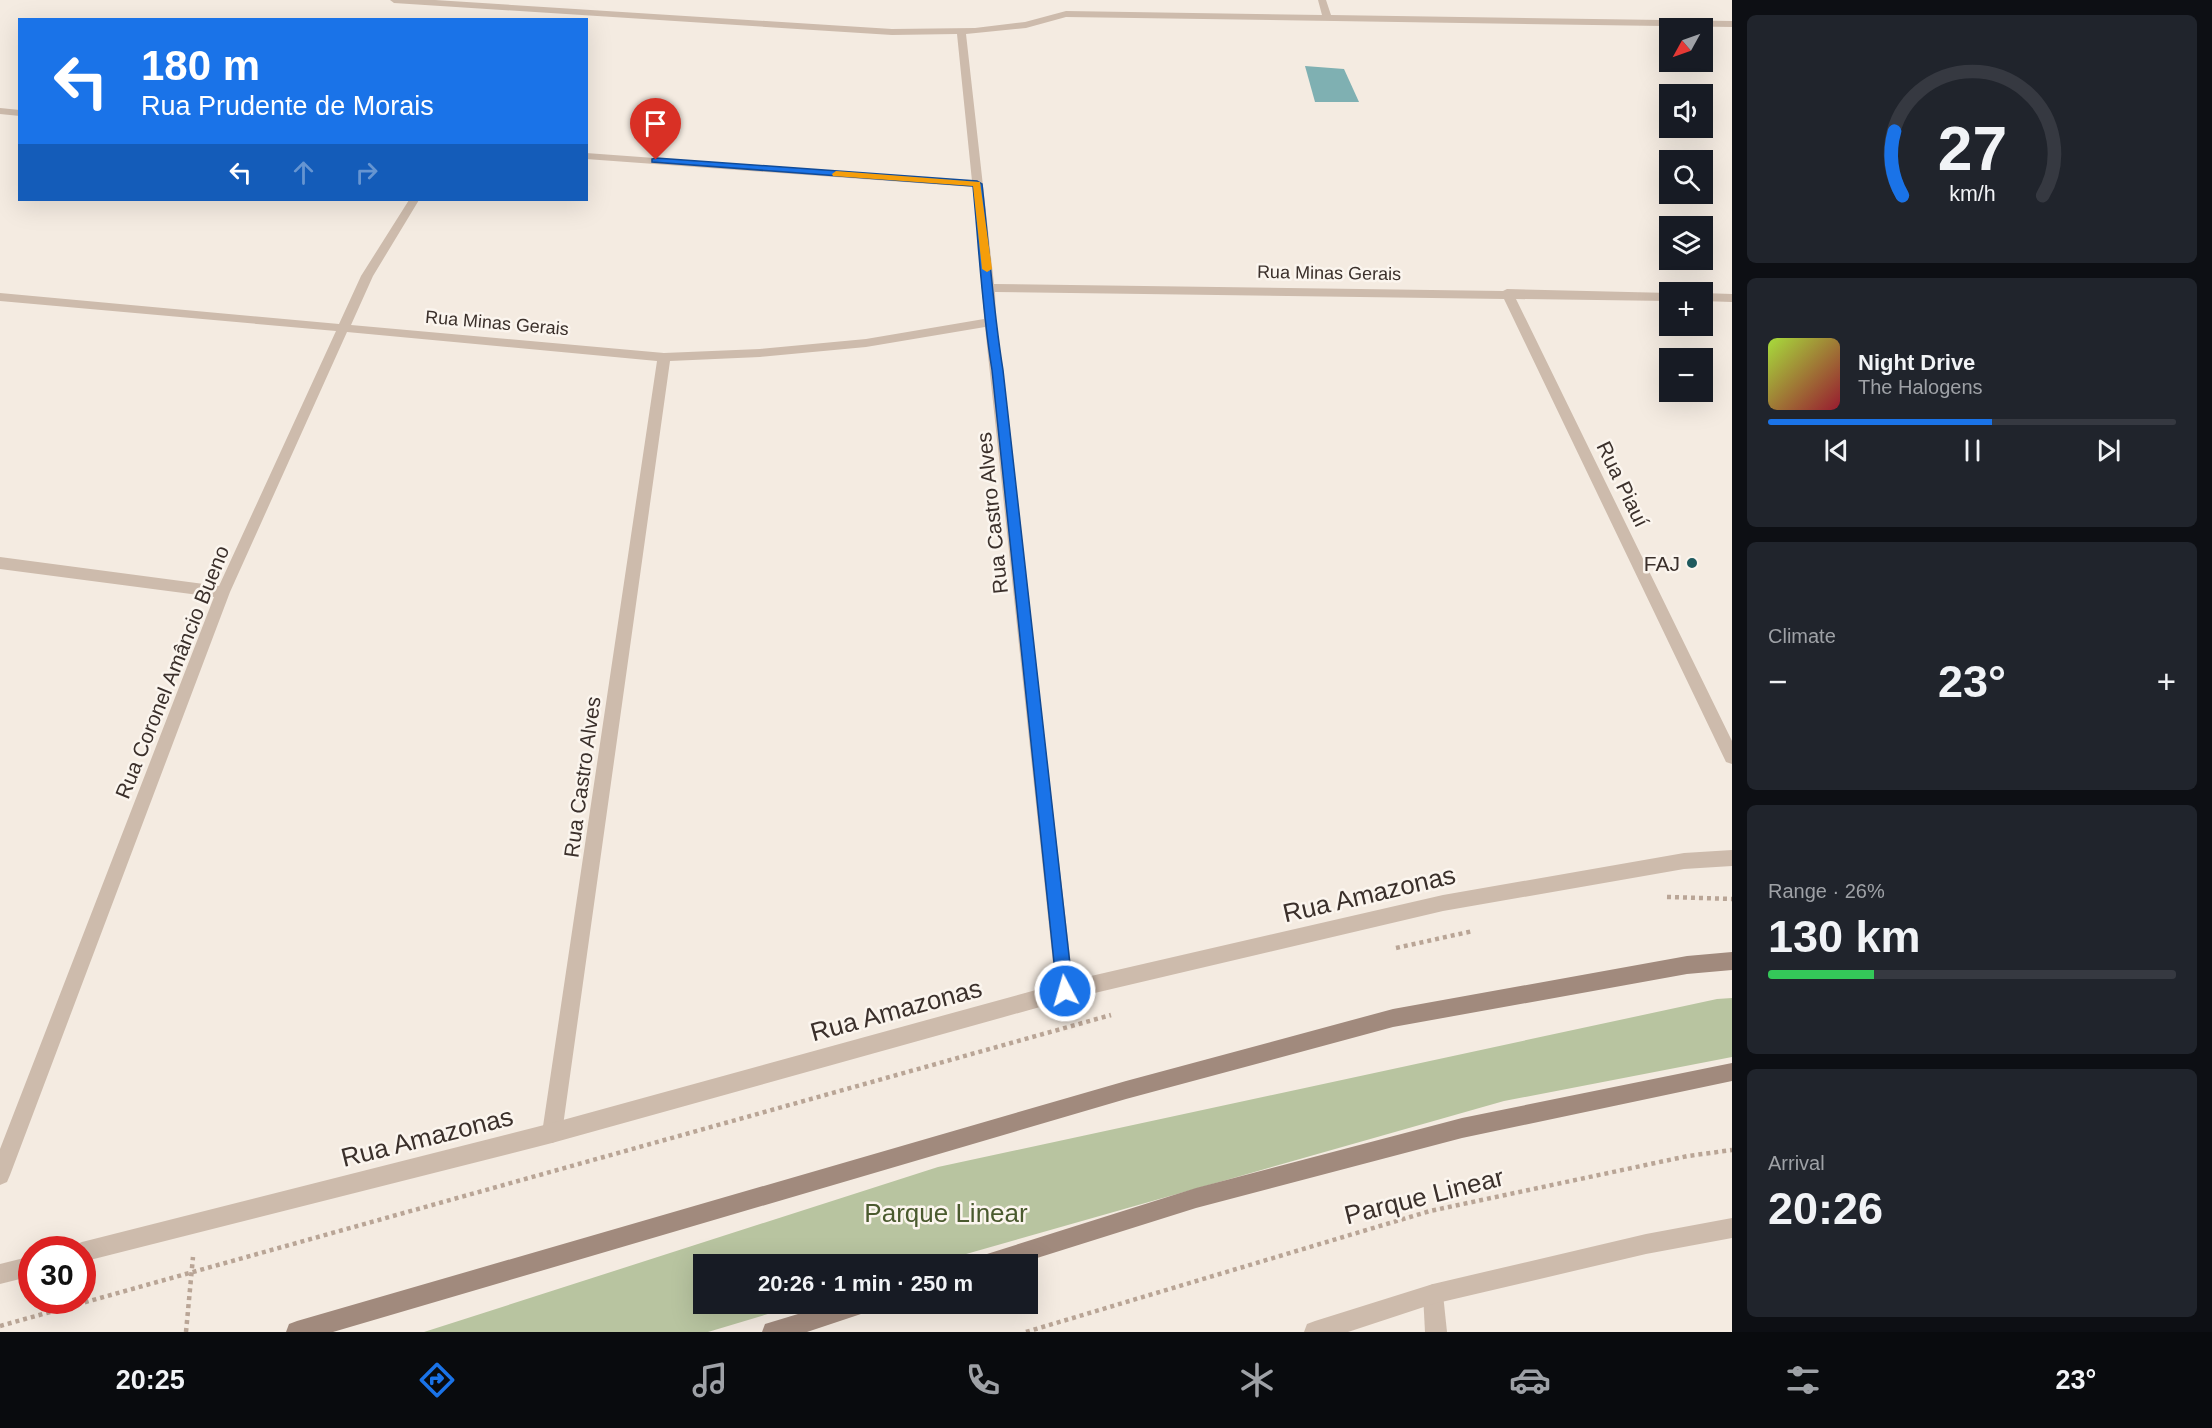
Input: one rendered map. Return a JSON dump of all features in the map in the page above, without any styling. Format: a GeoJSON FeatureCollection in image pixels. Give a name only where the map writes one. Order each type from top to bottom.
{"type":"FeatureCollection","features":[{"type":"Feature","properties":{"kind":"main road"},"geometry":{"type":"LineString","coordinates":[[297,1332],[1126,1089],[1393,1018],[1687,965],[1732,961]]}},
{"type":"Feature","properties":{"kind":"main road"},"geometry":{"type":"LineString","coordinates":[[1019,1254],[1196,1198],[1462,1128],[1732,1072]]}},
{"type":"Feature","properties":{"kind":"main road"},"geometry":{"type":"LineString","coordinates":[[773,1332],[831,1314]]}},
{"type":"Feature","properties":{"kind":"street"},"geometry":{"type":"LineString","coordinates":[[394,0],[533,4],[892,32],[960,31],[1026,25],[1066,14],[1732,24]]}},
{"type":"Feature","properties":{"kind":"street"},"geometry":{"type":"LineString","coordinates":[[1322,0],[1327,18]]}},
{"type":"Feature","properties":{"kind":"street"},"geometry":{"type":"LineString","coordinates":[[1066,14],[1081,1]]}},
{"type":"Feature","properties":{"kind":"street"},"geometry":{"type":"LineString","coordinates":[[525,18],[533,4]]}},
{"type":"Feature","properties":{"kind":"street","name":"Rua Castro Alves"},"geometry":{"type":"LineString","coordinates":[[960,31],[989,288],[990,322],[998,370],[1065,991]]}},
{"type":"Feature","properties":{"kind":"street"},"geometry":{"type":"LineString","coordinates":[[0,111],[18,113]]}},
{"type":"Feature","properties":{"kind":"street"},"geometry":{"type":"LineString","coordinates":[[588,156],[977,184]]}},
{"type":"Feature","properties":{"kind":"street","name":"Rua Coronel Amâncio Bueno"},"geometry":{"type":"LineString","coordinates":[[0,1175],[223,592],[367,276],[413,201]]}},
{"type":"Feature","properties":{"kind":"street","name":"Rua Minas Gerais"},"geometry":{"type":"LineString","coordinates":[[989,288],[1659,297]]}},
{"type":"Feature","properties":{"kind":"street","name":"Rua Piauí"},"geometry":{"type":"LineString","coordinates":[[1507,293],[1732,757]]}},
{"type":"Feature","properties":{"kind":"street","name":"Rua Minas Gerais"},"geometry":{"type":"LineString","coordinates":[[0,297],[664,357],[866,343],[990,322]]}},
{"type":"Feature","properties":{"kind":"street"},"geometry":{"type":"LineString","coordinates":[[1713,297],[1732,298]]}},
{"type":"Feature","properties":{"kind":"street","name":"Rua Castro Alves"},"geometry":{"type":"LineString","coordinates":[[552,1133],[664,357]]}},
{"type":"Feature","properties":{"kind":"street"},"geometry":{"type":"LineString","coordinates":[[0,563],[223,592]]}},
{"type":"Feature","properties":{"kind":"street","name":"Rua Amazonas"},"geometry":{"type":"LineString","coordinates":[[96,1248],[552,1133],[1065,991],[1443,903],[1684,861],[1732,858]]}},
{"type":"Feature","properties":{"kind":"street"},"geometry":{"type":"LineString","coordinates":[[1315,1332],[1433,1294],[1646,1244],[1732,1228]]}},
{"type":"Feature","properties":{"kind":"street"},"geometry":{"type":"LineString","coordinates":[[0,1274],[18,1270]]}},
{"type":"Feature","properties":{"kind":"street"},"geometry":{"type":"LineString","coordinates":[[1433,1294],[1436,1332]]}},
{"type":"Feature","properties":{"kind":"path"},"geometry":{"type":"LineString","coordinates":[[1656,899],[1667,897],[1732,899]]}},
{"type":"Feature","properties":{"kind":"path"},"geometry":{"type":"LineString","coordinates":[[1392,949],[1483,929]]}},
{"type":"Feature","properties":{"kind":"path"},"geometry":{"type":"LineString","coordinates":[[0,1326],[1118,1013]]}},
{"type":"Feature","properties":{"kind":"path","name":"Parque Linear"},"geometry":{"type":"LineString","coordinates":[[1026,1332],[1430,1211],[1688,1156],[1732,1150]]}},
{"type":"Feature","properties":{"kind":"path"},"geometry":{"type":"LineString","coordinates":[[186,1332],[196,1223]]}},
{"type":"Feature","properties":{"kind":"green space","name":"Parque Linear"},"geometry":{"type":"Polygon","coordinates":[[[1732,998],[1732,1057],[1504,1101],[966,1254],[693,1254],[693,1314],[768,1314],[708,1332],[424,1332],[938,1167],[1717,999],[1732,998]]]}},
{"type":"Feature","properties":{"kind":"water"},"geometry":{"type":"Polygon","coordinates":[[[1305,66],[1344,69],[1359,102],[1315,102],[1305,66]]]}},
{"type":"Feature","properties":{"kind":"slow traffic"},"geometry":{"type":"LineString","coordinates":[[836,174],[977,184],[987,269]]}},
{"type":"Feature","properties":{"kind":"place","name":"FAJ"},"geometry":{"type":"Point","coordinates":[1692,563]}},
{"type":"Feature","properties":{"kind":"route"},"geometry":{"type":"LineString","coordinates":[[656,160],[977,184],[989,288],[990,322],[998,370],[1065,991]]}}]}
